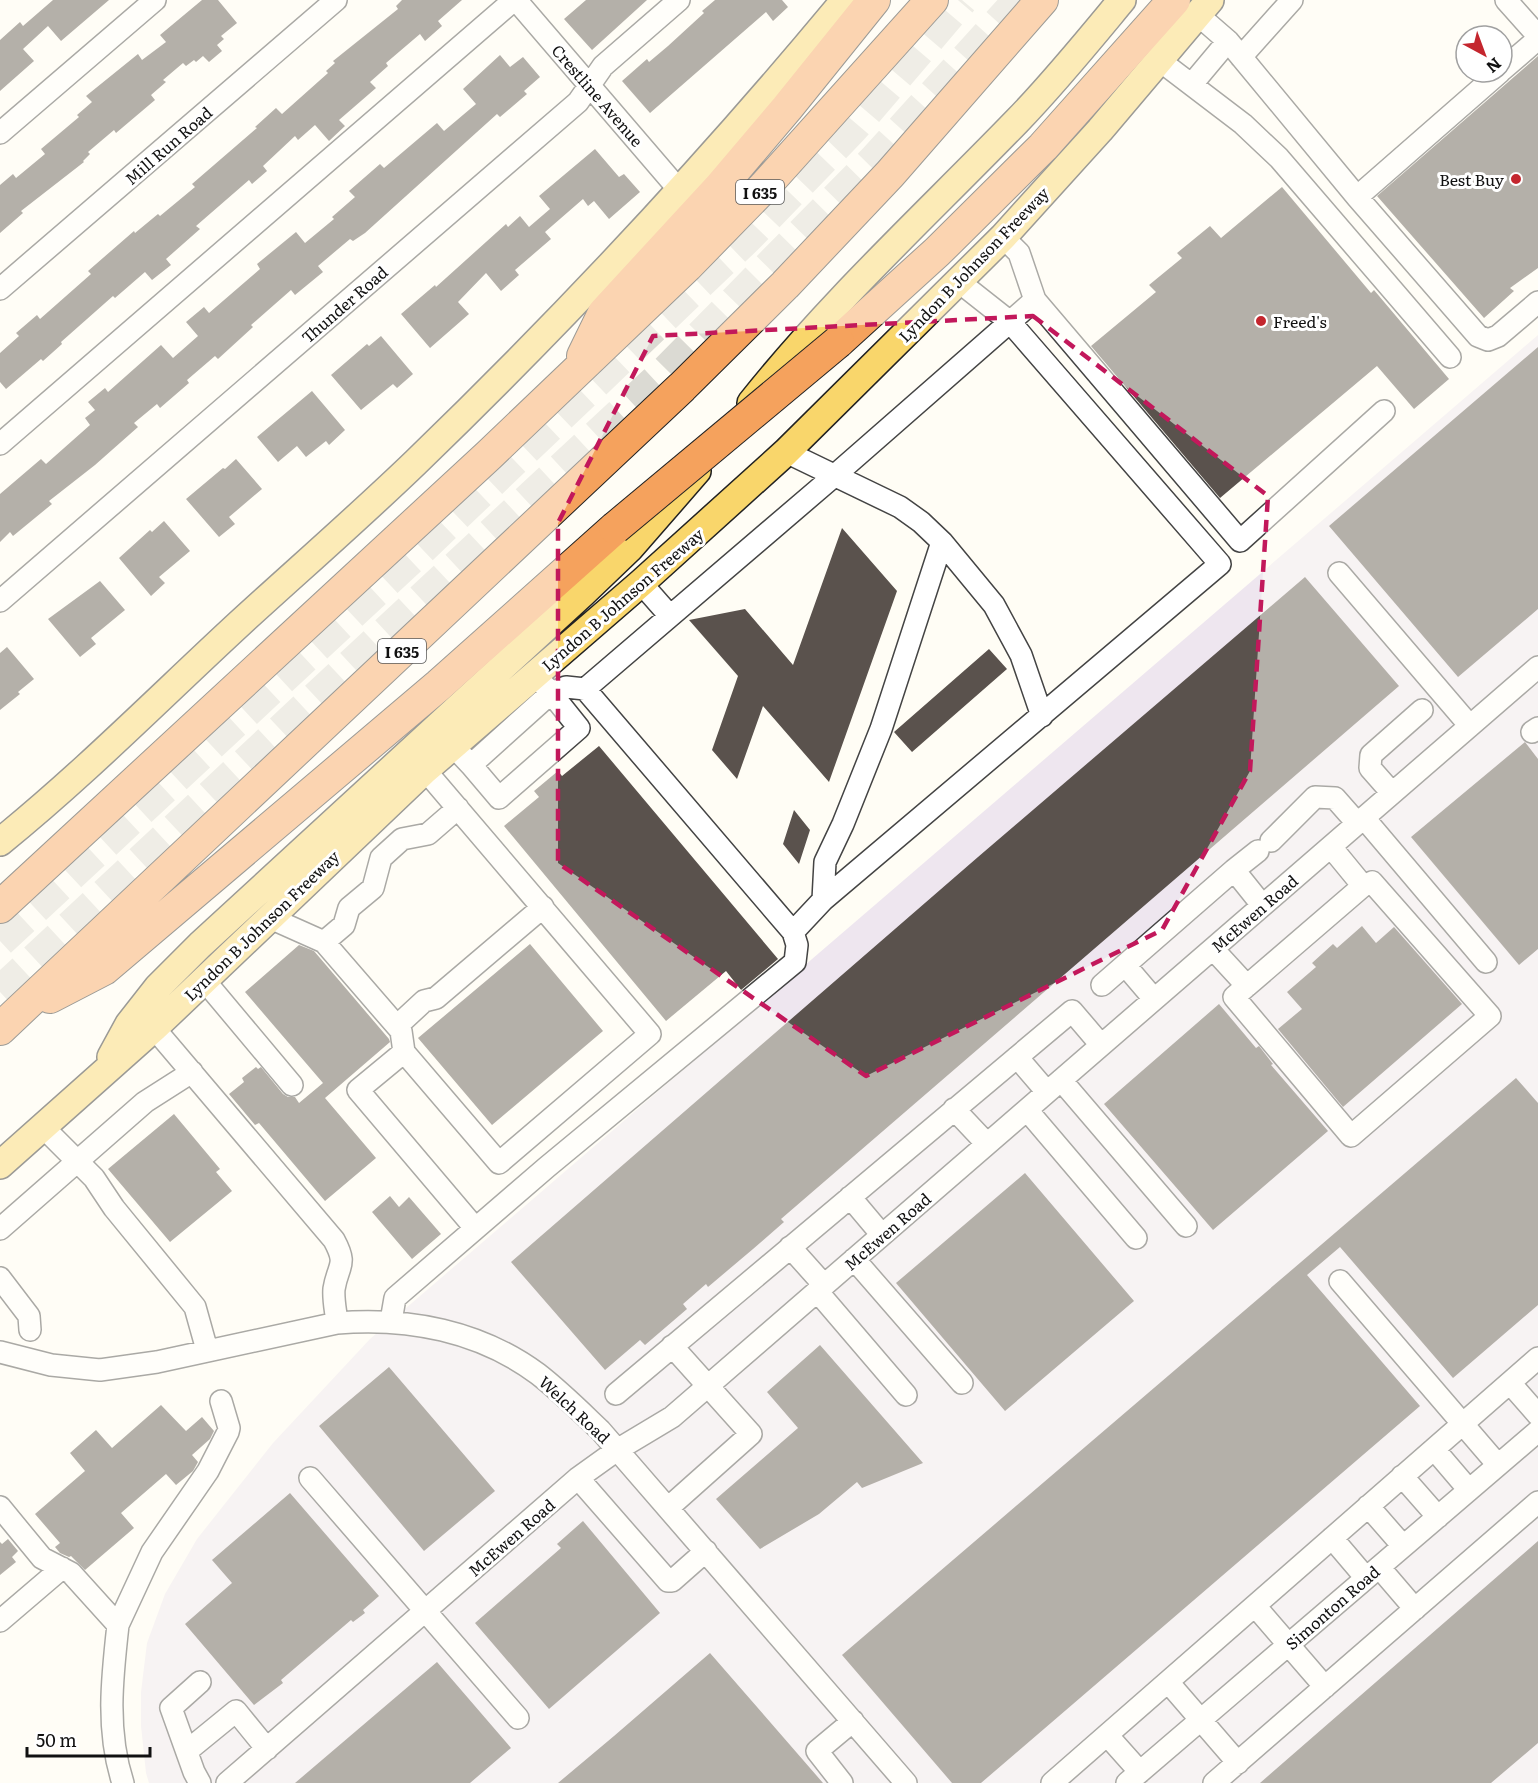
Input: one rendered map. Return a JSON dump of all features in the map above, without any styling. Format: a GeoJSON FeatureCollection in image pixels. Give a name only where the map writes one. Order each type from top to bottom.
{"type":"FeatureCollection","features":[{"type":"Feature","properties":{"kind":"highway"},"geometry":{"type":"LineString","coordinates":[[576,372],[604,313],[720,187],[874,0]]}},
{"type":"Feature","properties":{"kind":"highway","name":"I 635"},"geometry":{"type":"LineString","coordinates":[[0,907],[489,455],[687,266],[764,187],[932,0]]}},
{"type":"Feature","properties":{"kind":"highway","name":"I 635"},"geometry":{"type":"LineString","coordinates":[[8,1022],[682,387],[785,285],[890,174],[1042,0]]}},
{"type":"Feature","properties":{"kind":"highway"},"geometry":{"type":"LineString","coordinates":[[8,1022],[104,969],[439,685],[615,528],[838,342],[937,252],[1043,147],[1194,5]]}},
{"type":"Feature","properties":{"kind":"main road"},"geometry":{"type":"LineString","coordinates":[[0,842],[106,750],[415,463],[524,355],[680,191],[765,96],[844,0]]}},
{"type":"Feature","properties":{"kind":"main road"},"geometry":{"type":"LineString","coordinates":[[103,1071],[129,1024],[158,987],[186,959],[630,548],[682,491],[785,360],[843,297],[1019,119],[1076,56],[1122,0]]}},
{"type":"Feature","properties":{"kind":"main road","name":"Lyndon B Johnson Freeway"},"geometry":{"type":"LineString","coordinates":[[0,1165],[154,1028],[425,770],[462,755],[543,684],[641,583],[786,452],[1003,237],[1100,130],[1159,60],[1194,5]]}},
{"type":"Feature","properties":{"kind":"street"},"geometry":{"type":"LineString","coordinates":[[0,133],[155,0]]}},
{"type":"Feature","properties":{"kind":"street","name":"Mill Run Road"},"geometry":{"type":"LineString","coordinates":[[0,289],[336,0]]}},
{"type":"Feature","properties":{"kind":"street"},"geometry":{"type":"LineString","coordinates":[[0,444],[515,0]]}},
{"type":"Feature","properties":{"kind":"street","name":"Crestline Avenue"},"geometry":{"type":"LineString","coordinates":[[515,0],[680,191]]}},
{"type":"Feature","properties":{"kind":"street","name":"Thunder Road"},"geometry":{"type":"LineString","coordinates":[[0,601],[578,102],[603,66],[679,0]]}},
{"type":"Feature","properties":{"kind":"street"},"geometry":{"type":"LineString","coordinates":[[1191,84],[1292,0]]}},
{"type":"Feature","properties":{"kind":"street"},"geometry":{"type":"LineString","coordinates":[[1506,0],[1538,38],[1514,59]]}},
{"type":"Feature","properties":{"kind":"street"},"geometry":{"type":"LineString","coordinates":[[1194,5],[1478,336],[1488,340],[1498,336],[1538,302]]}},
{"type":"Feature","properties":{"kind":"street"},"geometry":{"type":"LineString","coordinates":[[1159,60],[1243,124],[1279,158],[1450,357]]}},
{"type":"Feature","properties":{"kind":"street"},"geometry":{"type":"LineString","coordinates":[[1357,196],[1486,84]]}},
{"type":"Feature","properties":{"kind":"street"},"geometry":{"type":"LineString","coordinates":[[1003,237],[1018,254],[1035,300],[1240,541],[1384,411]]}},
{"type":"Feature","properties":{"kind":"street"},"geometry":{"type":"LineString","coordinates":[[793,932],[823,900],[1220,564],[1010,322],[958,281]]}},
{"type":"Feature","properties":{"kind":"street"},"geometry":{"type":"LineString","coordinates":[[585,689],[1035,300]]}},
{"type":"Feature","properties":{"kind":"street"},"geometry":{"type":"LineString","coordinates":[[786,452],[900,507],[921,522],[942,542],[994,605],[1021,655],[1042,716]]}},
{"type":"Feature","properties":{"kind":"street"},"geometry":{"type":"LineString","coordinates":[[823,900],[825,862],[843,824],[881,729],[942,542]]}},
{"type":"Feature","properties":{"kind":"street"},"geometry":{"type":"LineString","coordinates":[[1340,573],[1470,726]]}},
{"type":"Feature","properties":{"kind":"street"},"geometry":{"type":"LineString","coordinates":[[641,583],[670,616]]}},
{"type":"Feature","properties":{"kind":"street","name":"McEwen Road"},"geometry":{"type":"LineString","coordinates":[[227,1783],[578,1478],[617,1450],[672,1417],[1538,667]]}},
{"type":"Feature","properties":{"kind":"street"},"geometry":{"type":"LineString","coordinates":[[391,1321],[395,1298],[547,1167],[795,962],[797,945],[793,932],[585,689],[543,684]]}},
{"type":"Feature","properties":{"kind":"street"},"geometry":{"type":"LineString","coordinates":[[462,755],[499,798],[579,728],[543,684]]}},
{"type":"Feature","properties":{"kind":"street"},"geometry":{"type":"LineString","coordinates":[[1392,793],[1370,768],[1371,755],[1422,710]]}},
{"type":"Feature","properties":{"kind":"street"},"geometry":{"type":"LineString","coordinates":[[268,917],[324,942],[401,1031],[404,1052],[499,1163],[650,1034],[425,770]]}},
{"type":"Feature","properties":{"kind":"street"},"geometry":{"type":"LineString","coordinates":[[1102,985],[1264,846],[1315,797],[1335,798],[1360,821],[1486,962]]}},
{"type":"Feature","properties":{"kind":"street"},"geometry":{"type":"LineString","coordinates":[[324,942],[344,925],[349,908],[373,888],[381,858],[402,839],[428,834],[458,808]]}},
{"type":"Feature","properties":{"kind":"street"},"geometry":{"type":"LineString","coordinates":[[1331,846],[1363,886]]}},
{"type":"Feature","properties":{"kind":"street"},"geometry":{"type":"LineString","coordinates":[[1234,870],[1263,905]]}},
{"type":"Feature","properties":{"kind":"street"},"geometry":{"type":"LineString","coordinates":[[1372,882],[1490,1017],[1351,1136],[1234,997],[1363,886],[1372,882]]}},
{"type":"Feature","properties":{"kind":"street"},"geometry":{"type":"LineString","coordinates":[[396,1026],[424,1001],[436,998],[543,908]]}},
{"type":"Feature","properties":{"kind":"street"},"geometry":{"type":"LineString","coordinates":[[1213,948],[1247,986]]}},
{"type":"Feature","properties":{"kind":"street"},"geometry":{"type":"LineString","coordinates":[[1125,965],[1154,999]]}},
{"type":"Feature","properties":{"kind":"street"},"geometry":{"type":"LineString","coordinates":[[204,980],[292,1085]]}},
{"type":"Feature","properties":{"kind":"street"},"geometry":{"type":"LineString","coordinates":[[616,1394],[1072,1011],[1101,1046]]}},
{"type":"Feature","properties":{"kind":"street"},"geometry":{"type":"LineString","coordinates":[[154,1028],[334,1240],[341,1253],[342,1262],[334,1290],[337,1323]]}},
{"type":"Feature","properties":{"kind":"street"},"geometry":{"type":"LineString","coordinates":[[404,1052],[358,1090],[476,1228]]}},
{"type":"Feature","properties":{"kind":"street"},"geometry":{"type":"LineString","coordinates":[[1017,1057],[1054,1086],[1186,1226]]}},
{"type":"Feature","properties":{"kind":"street"},"geometry":{"type":"LineString","coordinates":[[0,1228],[145,1102],[192,1072]]}},
{"type":"Feature","properties":{"kind":"street"},"geometry":{"type":"LineString","coordinates":[[954,1109],[987,1144]]}},
{"type":"Feature","properties":{"kind":"street"},"geometry":{"type":"LineString","coordinates":[[1027,1110],[1136,1238]]}},
{"type":"Feature","properties":{"kind":"street"},"geometry":{"type":"LineString","coordinates":[[43,1126],[94,1178],[114,1208],[195,1307],[207,1350]]}},
{"type":"Feature","properties":{"kind":"street"},"geometry":{"type":"LineString","coordinates":[[525,1140],[547,1167]]}},
{"type":"Feature","properties":{"kind":"street"},"geometry":{"type":"LineString","coordinates":[[850,1197],[882,1234]]}},
{"type":"Feature","properties":{"kind":"street"},"geometry":{"type":"LineString","coordinates":[[790,1247],[906,1395]]}},
{"type":"Feature","properties":{"kind":"street"},"geometry":{"type":"LineString","coordinates":[[854,1259],[962,1383]]}},
{"type":"Feature","properties":{"kind":"street"},"geometry":{"type":"LineString","coordinates":[[0,1278],[29,1316],[30,1330]]}},
{"type":"Feature","properties":{"kind":"street"},"geometry":{"type":"LineString","coordinates":[[1340,1281],[1498,1465]]}},
{"type":"Feature","properties":{"kind":"street","name":"Welch Road"},"geometry":{"type":"LineString","coordinates":[[0,1352],[51,1365],[100,1370],[158,1362],[337,1323],[391,1321],[432,1326],[498,1350],[536,1373],[563,1395],[617,1450],[906,1783]]}},
{"type":"Feature","properties":{"kind":"street"},"geometry":{"type":"LineString","coordinates":[[668,1508],[751,1434],[672,1346]]}},
{"type":"Feature","properties":{"kind":"street"},"geometry":{"type":"LineString","coordinates":[[1058,1781],[1167,1682],[1538,1358]]}},
{"type":"Feature","properties":{"kind":"street"},"geometry":{"type":"LineString","coordinates":[[1510,1383],[1538,1415]]}},
{"type":"Feature","properties":{"kind":"street"},"geometry":{"type":"LineString","coordinates":[[123,1783],[115,1759],[112,1723],[112,1685],[118,1625],[152,1552],[208,1471],[230,1428],[221,1401]]}},
{"type":"Feature","properties":{"kind":"street","name":"Simonton Road"},"geometry":{"type":"LineString","coordinates":[[1133,1777],[1538,1431]]}},
{"type":"Feature","properties":{"kind":"street"},"geometry":{"type":"LineString","coordinates":[[1434,1449],[1469,1490]]}},
{"type":"Feature","properties":{"kind":"street"},"geometry":{"type":"LineString","coordinates":[[1402,1476],[1438,1517]]}},
{"type":"Feature","properties":{"kind":"street"},"geometry":{"type":"LineString","coordinates":[[310,1478],[518,1718]]}},
{"type":"Feature","properties":{"kind":"street"},"geometry":{"type":"LineString","coordinates":[[578,1478],[668,1581],[672,1581],[706,1551]]}},
{"type":"Feature","properties":{"kind":"street"},"geometry":{"type":"LineString","coordinates":[[1214,1783],[1538,1502]]}},
{"type":"Feature","properties":{"kind":"street"},"geometry":{"type":"LineString","coordinates":[[1368,1506],[1403,1546]]}},
{"type":"Feature","properties":{"kind":"street"},"geometry":{"type":"LineString","coordinates":[[0,1507],[42,1558],[71,1574],[118,1625]]}},
{"type":"Feature","properties":{"kind":"street"},"geometry":{"type":"LineString","coordinates":[[1332,1538],[1415,1609]]}},
{"type":"Feature","properties":{"kind":"street"},"geometry":{"type":"LineString","coordinates":[[0,1621],[62,1568]]}},
{"type":"Feature","properties":{"kind":"street"},"geometry":{"type":"LineString","coordinates":[[1255,1606],[1325,1687]]}},
{"type":"Feature","properties":{"kind":"street"},"geometry":{"type":"LineString","coordinates":[[200,1682],[171,1708],[200,1783]]}},
{"type":"Feature","properties":{"kind":"street"},"geometry":{"type":"LineString","coordinates":[[1167,1682],[1238,1763]]}},
{"type":"Feature","properties":{"kind":"street"},"geometry":{"type":"LineString","coordinates":[[187,1751],[236,1711],[267,1749]]}},
{"type":"Feature","properties":{"kind":"street"},"geometry":{"type":"LineString","coordinates":[[842,1783],[817,1750],[853,1721]]}},
{"type":"Feature","properties":{"kind":"street"},"geometry":{"type":"LineString","coordinates":[[1107,1735],[1133,1777]]}},
{"type":"Feature","properties":{"kind":"highlighted area"},"geometry":{"type":"Polygon","coordinates":[[[1033,316],[1268,496],[1250,771],[1162,930],[866,1076],[558,863],[558,523],[653,336],[1033,316]]]}},
{"type":"Feature","properties":{"kind":"shaded area"},"geometry":{"type":"Polygon","coordinates":[[[1538,335],[1538,1783],[149,1783],[141,1726],[141,1692],[147,1643],[165,1594],[197,1539],[273,1443],[370,1339],[1538,335]]]}},
{"type":"Feature","properties":{"kind":"building"},"geometry":{"type":"Polygon","coordinates":[[[53,0],[109,0],[61,41],[48,26],[23,49],[34,61],[0,91],[0,40],[20,22],[23,26],[53,0]]]}},
{"type":"Feature","properties":{"kind":"building"},"geometry":{"type":"Polygon","coordinates":[[[202,0],[218,0],[237,23],[221,36],[224,39],[217,45],[222,51],[209,62],[203,56],[186,66],[183,63],[163,80],[166,82],[151,95],[155,100],[116,133],[114,130],[88,152],[90,154],[84,162],[21,211],[23,213],[0,233],[0,185],[13,174],[16,178],[45,154],[41,149],[79,117],[77,115],[92,102],[86,96],[138,54],[142,60],[166,42],[160,35],[202,0]]]}},
{"type":"Feature","properties":{"kind":"building"},"geometry":{"type":"Polygon","coordinates":[[[402,0],[462,0],[438,21],[442,26],[425,41],[420,34],[386,63],[388,66],[370,82],[376,88],[339,120],[345,126],[329,141],[315,125],[298,140],[295,136],[263,166],[267,171],[252,184],[249,180],[196,226],[200,229],[166,259],[171,265],[152,280],[145,272],[115,298],[113,296],[43,361],[41,359],[6,389],[0,382],[0,353],[19,336],[16,333],[37,315],[40,319],[91,274],[88,271],[134,231],[135,233],[158,214],[160,216],[195,187],[192,184],[257,128],[255,127],[276,108],[282,114],[328,73],[326,71],[335,63],[333,61],[398,9],[396,6],[402,0]]]}},
{"type":"Feature","properties":{"kind":"building"},"geometry":{"type":"Polygon","coordinates":[[[586,0],[647,0],[592,50],[564,19],[586,0]]]}},
{"type":"Feature","properties":{"kind":"building"},"geometry":{"type":"Polygon","coordinates":[[[715,0],[782,0],[788,7],[773,21],[766,12],[650,113],[622,81],[647,59],[649,62],[668,46],[715,0]]]}},
{"type":"Feature","properties":{"kind":"building"},"geometry":{"type":"Polygon","coordinates":[[[500,55],[510,67],[523,57],[540,77],[524,91],[527,94],[500,117],[497,114],[365,233],[353,241],[350,239],[318,266],[323,272],[295,295],[291,290],[251,325],[253,327],[218,359],[215,356],[160,408],[157,404],[134,423],[138,427],[49,501],[52,504],[13,536],[10,532],[0,542],[0,494],[41,459],[46,464],[90,425],[85,418],[95,410],[88,402],[105,388],[108,392],[161,345],[173,358],[198,336],[186,322],[204,307],[209,313],[260,269],[257,264],[296,232],[305,243],[334,219],[332,217],[355,197],[349,191],[380,164],[384,168],[437,123],[444,131],[476,104],[463,89],[500,55]]]}},
{"type":"Feature","properties":{"kind":"building"},"geometry":{"type":"Polygon","coordinates":[[[1538,56],[1538,268],[1510,288],[1514,291],[1484,318],[1377,196],[1506,84],[1514,84],[1514,77],[1538,56]]]}},
{"type":"Feature","properties":{"kind":"building"},"geometry":{"type":"Polygon","coordinates":[[[595,149],[619,177],[624,174],[640,192],[609,219],[594,201],[588,206],[583,199],[545,232],[551,239],[515,270],[519,275],[501,291],[486,273],[458,302],[469,314],[430,348],[401,314],[435,285],[436,287],[506,224],[508,227],[520,216],[529,227],[550,209],[539,196],[595,149]]]}},
{"type":"Feature","properties":{"kind":"building","name":"Freed's"},"geometry":{"type":"Polygon","coordinates":[[[1282,187],[1371,293],[1374,290],[1449,379],[1414,409],[1377,366],[1220,498],[1091,346],[1156,292],[1149,285],[1182,258],[1177,253],[1210,226],[1221,238],[1282,187]]]}},
{"type":"Feature","properties":{"kind":"building"},"geometry":{"type":"Polygon","coordinates":[[[381,336],[413,374],[397,388],[393,384],[361,410],[331,375],[367,344],[369,346],[381,336]]]}},
{"type":"Feature","properties":{"kind":"building"},"geometry":{"type":"Polygon","coordinates":[[[1538,347],[1538,609],[1458,677],[1329,526],[1538,347]]]}},
{"type":"Feature","properties":{"kind":"building"},"geometry":{"type":"Polygon","coordinates":[[[312,391],[345,430],[329,445],[326,441],[306,457],[297,446],[278,462],[257,437],[312,391]]]}},
{"type":"Feature","properties":{"kind":"building"},"geometry":{"type":"Polygon","coordinates":[[[236,459],[262,489],[229,517],[235,524],[219,537],[186,499],[236,459]]]}},
{"type":"Feature","properties":{"kind":"building"},"geometry":{"type":"Polygon","coordinates":[[[164,521],[190,551],[159,577],[165,583],[151,596],[119,558],[150,530],[152,532],[164,521]]]}},
{"type":"Feature","properties":{"kind":"building"},"geometry":{"type":"Polygon","coordinates":[[[842,528],[897,591],[829,782],[763,706],[737,779],[712,750],[738,676],[689,620],[745,609],[793,665],[842,528]]]}},
{"type":"Feature","properties":{"kind":"building"},"geometry":{"type":"Polygon","coordinates":[[[1305,577],[1399,686],[781,1219],[784,1222],[753,1249],[708,1287],[706,1284],[683,1304],[687,1309],[645,1345],[640,1340],[605,1370],[511,1262],[1305,577]]]}},
{"type":"Feature","properties":{"kind":"building"},"geometry":{"type":"Polygon","coordinates":[[[100,581],[125,610],[91,638],[96,644],[80,657],[48,619],[100,581]]]}},
{"type":"Feature","properties":{"kind":"building"},"geometry":{"type":"Polygon","coordinates":[[[7,647],[34,679],[0,710],[0,653],[7,647]]]}},
{"type":"Feature","properties":{"kind":"building"},"geometry":{"type":"Polygon","coordinates":[[[989,649],[1007,669],[912,752],[894,732],[989,649]]]}},
{"type":"Feature","properties":{"kind":"building"},"geometry":{"type":"Polygon","coordinates":[[[1525,742],[1538,759],[1538,949],[1519,965],[1411,837],[1525,742]]]}},
{"type":"Feature","properties":{"kind":"building"},"geometry":{"type":"Polygon","coordinates":[[[599,746],[778,959],[741,990],[726,971],[666,1021],[504,826],[539,797],[534,791],[558,771],[562,776],[599,746]]]}},
{"type":"Feature","properties":{"kind":"building"},"geometry":{"type":"Polygon","coordinates":[[[794,810],[810,830],[799,864],[783,844],[794,810]]]}},
{"type":"Feature","properties":{"kind":"building"},"geometry":{"type":"Polygon","coordinates":[[[1362,926],[1376,943],[1394,927],[1462,1004],[1343,1107],[1278,1029],[1302,1009],[1287,992],[1316,967],[1312,963],[1333,944],[1337,948],[1362,926]]]}},
{"type":"Feature","properties":{"kind":"building"},"geometry":{"type":"Polygon","coordinates":[[[530,944],[603,1031],[492,1125],[418,1038],[530,944]]]}},
{"type":"Feature","properties":{"kind":"building"},"geometry":{"type":"Polygon","coordinates":[[[299,945],[314,951],[390,1042],[325,1098],[376,1158],[325,1201],[259,1123],[255,1125],[229,1094],[244,1082],[242,1078],[256,1067],[258,1069],[261,1067],[283,1094],[295,1097],[299,1103],[323,1083],[245,992],[299,945]]]}},
{"type":"Feature","properties":{"kind":"building"},"geometry":{"type":"Polygon","coordinates":[[[1219,1004],[1256,1048],[1259,1046],[1273,1064],[1271,1065],[1328,1131],[1213,1230],[1104,1104],[1219,1004]]]}},
{"type":"Feature","properties":{"kind":"building"},"geometry":{"type":"Polygon","coordinates":[[[1516,1078],[1538,1103],[1538,1305],[1453,1378],[1340,1247],[1307,1275],[1420,1406],[981,1783],[952,1783],[842,1655],[1516,1078]]]}},
{"type":"Feature","properties":{"kind":"building"},"geometry":{"type":"Polygon","coordinates":[[[174,1114],[220,1169],[216,1172],[232,1191],[170,1242],[108,1169],[174,1114]]]}},
{"type":"Feature","properties":{"kind":"building"},"geometry":{"type":"Polygon","coordinates":[[[1025,1173],[1134,1301],[1005,1411],[896,1283],[1025,1173]]]}},
{"type":"Feature","properties":{"kind":"building"},"geometry":{"type":"Polygon","coordinates":[[[390,1196],[399,1207],[409,1197],[441,1234],[412,1259],[372,1212],[390,1196]]]}},
{"type":"Feature","properties":{"kind":"building"},"geometry":{"type":"Polygon","coordinates":[[[820,1345],[923,1463],[862,1488],[857,1482],[819,1514],[760,1549],[716,1499],[798,1428],[767,1392],[820,1345]]]}},
{"type":"Feature","properties":{"kind":"building"},"geometry":{"type":"Polygon","coordinates":[[[389,1367],[495,1491],[424,1551],[319,1426],[389,1367]]]}},
{"type":"Feature","properties":{"kind":"building"},"geometry":{"type":"Polygon","coordinates":[[[161,1405],[186,1431],[202,1417],[214,1431],[210,1439],[192,1455],[198,1462],[193,1471],[176,1485],[166,1474],[121,1513],[134,1528],[85,1570],[71,1556],[60,1553],[55,1547],[60,1543],[35,1514],[85,1471],[70,1453],[96,1430],[112,1448],[161,1405]]]}},
{"type":"Feature","properties":{"kind":"building"},"geometry":{"type":"Polygon","coordinates":[[[290,1493],[379,1596],[363,1610],[365,1613],[353,1622],[351,1620],[281,1680],[283,1683],[254,1705],[185,1624],[232,1583],[212,1560],[290,1493]]]}},
{"type":"Feature","properties":{"kind":"building"},"geometry":{"type":"Polygon","coordinates":[[[583,1521],[660,1613],[549,1709],[475,1623],[561,1548],[557,1544],[583,1521]]]}},
{"type":"Feature","properties":{"kind":"building"},"geometry":{"type":"Polygon","coordinates":[[[8,1539],[18,1551],[12,1557],[16,1562],[0,1575],[0,1542],[2,1544],[8,1539]]]}},
{"type":"Feature","properties":{"kind":"building"},"geometry":{"type":"Polygon","coordinates":[[[1538,1541],[1538,1743],[1491,1783],[1260,1783],[1538,1541]]]}},
{"type":"Feature","properties":{"kind":"building"},"geometry":{"type":"Polygon","coordinates":[[[710,1653],[823,1783],[558,1783],[614,1736],[710,1653]]]}},
{"type":"Feature","properties":{"kind":"building"},"geometry":{"type":"Polygon","coordinates":[[[437,1662],[511,1748],[470,1783],[295,1783],[437,1662]]]}},
{"type":"Feature","properties":{"kind":"tunnel"},"geometry":{"type":"LineString","coordinates":[[0,941],[415,555],[747,238],[853,128],[962,0]]}},
{"type":"Feature","properties":{"kind":"tunnel"},"geometry":{"type":"LineString","coordinates":[[0,992],[665,372],[875,159],[1019,0]]}},
{"type":"Feature","properties":{"kind":"place","name":"Best Buy"},"geometry":{"type":"Point","coordinates":[1516,179]}},
{"type":"Feature","properties":{"kind":"place","name":"Freed's"},"geometry":{"type":"Point","coordinates":[1261,321]}}]}
